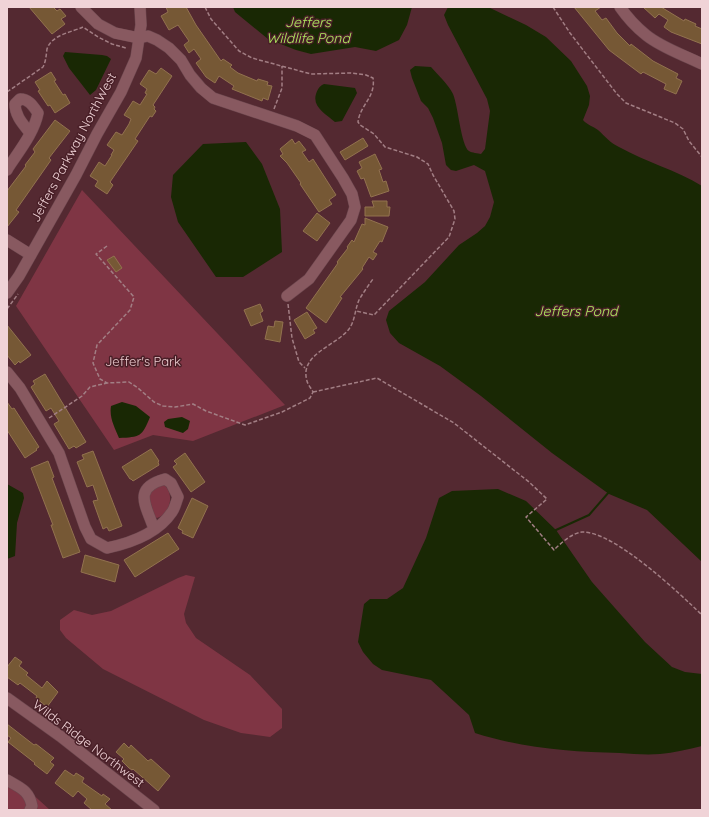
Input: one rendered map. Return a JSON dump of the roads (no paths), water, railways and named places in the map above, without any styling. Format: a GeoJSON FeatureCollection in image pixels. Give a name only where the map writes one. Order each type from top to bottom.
{"type":"FeatureCollection","features":[{"type":"Feature","properties":{"kind":"street"},"geometry":{"type":"LineString","coordinates":[[81,7],[98,24],[115,32],[139,38],[148,36],[169,48],[181,60],[190,75],[213,98],[297,126],[315,135],[346,183],[352,194],[355,207],[351,220],[309,279],[287,296]]}},
{"type":"Feature","properties":{"kind":"street","name":"Jeffers Parkway NorthWest"},"geometry":{"type":"LineString","coordinates":[[7,293],[31,255],[121,92],[136,58],[141,25],[140,7]]}},
{"type":"Feature","properties":{"kind":"street"},"geometry":{"type":"LineString","coordinates":[[620,7],[646,35],[662,45],[702,64]]}},
{"type":"Feature","properties":{"kind":"street"},"geometry":{"type":"LineString","coordinates":[[7,170],[30,133]]}},
{"type":"Feature","properties":{"kind":"street"},"geometry":{"type":"LineString","coordinates":[[7,240],[31,255]]}},
{"type":"Feature","properties":{"kind":"street"},"geometry":{"type":"LineString","coordinates":[[7,372],[20,388],[59,453],[85,527],[91,539],[107,548],[126,544],[154,529]]}},
{"type":"Feature","properties":{"kind":"street","name":"Wilds Ridge Northwest"},"geometry":{"type":"LineString","coordinates":[[7,698],[60,736],[154,810]]}},
{"type":"Feature","properties":{"kind":"street"},"geometry":{"type":"LineString","coordinates":[[7,780],[26,792],[30,798],[32,806],[30,810]]}},
{"type":"Feature","properties":{"kind":"water","name":"Jeffers Wildlife Pond"},"geometry":{"type":"Polygon","coordinates":[[[233,7],[412,7],[407,25],[399,40],[376,51],[355,47],[311,54],[268,39],[235,12],[233,7]]]}},
{"type":"Feature","properties":{"kind":"water","name":"Jeffers Pond"},"geometry":{"type":"Polygon","coordinates":[[[448,7],[488,7],[526,25],[546,37],[571,61],[587,86],[590,96],[589,105],[583,120],[585,122],[598,130],[616,145],[682,175],[702,186],[702,562],[647,510],[609,494],[552,453],[481,396],[440,366],[399,343],[390,333],[386,320],[389,311],[425,282],[459,245],[485,226],[490,217],[494,202],[485,171],[474,165],[456,171],[451,170],[446,165],[442,143],[433,118],[428,108],[421,101],[410,70],[415,66],[431,67],[446,83],[455,99],[466,148],[470,152],[481,154],[485,149],[490,111],[487,99],[448,25],[444,15],[448,7]]]}},
{"type":"Feature","properties":{"kind":"water"},"geometry":{"type":"Polygon","coordinates":[[[65,52],[102,55],[111,59],[96,90],[90,95],[69,68],[63,56],[65,52]]]}},
{"type":"Feature","properties":{"kind":"water"},"geometry":{"type":"Polygon","coordinates":[[[324,84],[355,88],[357,93],[342,121],[335,122],[321,110],[316,103],[315,99],[317,92],[324,84]]]}},
{"type":"Feature","properties":{"kind":"water"},"geometry":{"type":"Polygon","coordinates":[[[246,142],[262,164],[280,209],[282,252],[243,277],[216,277],[178,222],[171,197],[173,175],[203,144],[246,142]]]}},
{"type":"Feature","properties":{"kind":"water"},"geometry":{"type":"Polygon","coordinates":[[[122,402],[136,406],[150,417],[145,429],[139,435],[119,438],[111,415],[111,406],[122,402]]]}},
{"type":"Feature","properties":{"kind":"water"},"geometry":{"type":"Polygon","coordinates":[[[182,417],[190,421],[188,429],[183,433],[165,427],[164,422],[168,419],[182,417]]]}},
{"type":"Feature","properties":{"kind":"water"},"geometry":{"type":"Polygon","coordinates":[[[7,484],[23,493],[24,498],[17,523],[15,556],[7,559],[7,484]]]}},
{"type":"Feature","properties":{"kind":"water"},"geometry":{"type":"Polygon","coordinates":[[[498,489],[526,501],[556,530],[592,582],[645,642],[672,667],[685,672],[702,674],[702,746],[676,752],[655,754],[583,752],[528,746],[493,738],[475,733],[469,715],[431,680],[382,670],[373,664],[363,652],[358,642],[364,604],[370,599],[387,599],[403,588],[426,538],[439,498],[452,491],[498,489]]]}},
{"type":"Feature","properties":{"kind":"waterway"},"geometry":{"type":"LineString","coordinates":[[556,530],[589,515],[609,492]]}},
{"type":"Feature","properties":{"kind":"park label","name":"Jeffer's Park"},"geometry":{"type":"Point","coordinates":[143,361]}}]}
